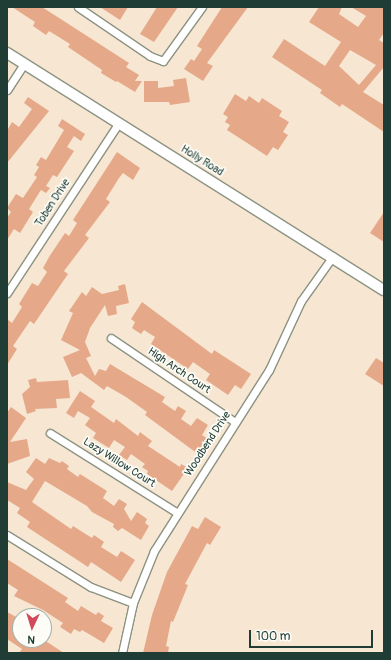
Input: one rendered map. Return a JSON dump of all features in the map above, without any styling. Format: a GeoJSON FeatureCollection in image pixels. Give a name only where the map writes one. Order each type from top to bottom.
{"type":"FeatureCollection","features":[{"type":"Feature","properties":{"kind":"main road","name":"Holly Road"},"geometry":{"type":"LineString","coordinates":[[7,54],[333,256],[384,290]]}},
{"type":"Feature","properties":{"kind":"street"},"geometry":{"type":"LineString","coordinates":[[80,8],[150,56],[164,61],[202,7]]}},
{"type":"Feature","properties":{"kind":"street"},"geometry":{"type":"LineString","coordinates":[[7,90],[24,64]]}},
{"type":"Feature","properties":{"kind":"street","name":"Toben Drive"},"geometry":{"type":"LineString","coordinates":[[7,293],[118,124]]}},
{"type":"Feature","properties":{"kind":"street","name":"Woodbend Drive"},"geometry":{"type":"LineString","coordinates":[[122,653],[133,603],[154,551],[176,512],[269,370],[301,301],[333,256]]}},
{"type":"Feature","properties":{"kind":"street","name":"High Arch Court"},"geometry":{"type":"LineString","coordinates":[[111,338],[235,422]]}},
{"type":"Feature","properties":{"kind":"street","name":"Lazy Willow Court"},"geometry":{"type":"LineString","coordinates":[[50,433],[176,512]]}},
{"type":"Feature","properties":{"kind":"street"},"geometry":{"type":"LineString","coordinates":[[7,536],[91,587],[133,603]]}},
{"type":"Feature","properties":{"kind":"building"},"geometry":{"type":"Polygon","coordinates":[[[12,7],[42,7],[129,63],[126,67],[139,75],[135,81],[142,81],[135,92],[117,81],[116,82],[101,73],[102,70],[68,47],[70,44],[49,31],[46,35],[33,26],[35,22],[12,7]]]}},
{"type":"Feature","properties":{"kind":"building"},"geometry":{"type":"Polygon","coordinates":[[[100,7],[128,7],[120,20],[100,7]]]}},
{"type":"Feature","properties":{"kind":"building"},"geometry":{"type":"Polygon","coordinates":[[[157,7],[178,7],[154,42],[140,34],[157,7]]]}},
{"type":"Feature","properties":{"kind":"building"},"geometry":{"type":"Polygon","coordinates":[[[222,7],[248,7],[207,63],[213,66],[203,81],[184,69],[191,59],[194,61],[202,49],[197,46],[222,7]]]}},
{"type":"Feature","properties":{"kind":"building"},"geometry":{"type":"Polygon","coordinates":[[[319,7],[342,7],[339,14],[358,27],[366,16],[351,7],[384,7],[384,33],[379,40],[384,43],[384,67],[363,92],[384,105],[384,132],[342,104],[340,107],[320,93],[322,90],[272,57],[284,39],[325,66],[341,42],[309,22],[319,7]],[[350,50],[339,66],[359,85],[376,65],[350,50]]]}},
{"type":"Feature","properties":{"kind":"building"},"geometry":{"type":"Polygon","coordinates":[[[186,78],[190,102],[170,105],[169,102],[144,102],[144,81],[158,81],[158,88],[174,86],[173,80],[186,78]]]}},
{"type":"Feature","properties":{"kind":"building"},"geometry":{"type":"Polygon","coordinates":[[[235,94],[246,101],[249,96],[259,103],[262,98],[282,111],[279,116],[289,122],[283,132],[288,135],[278,150],[273,147],[267,156],[227,130],[230,125],[225,122],[228,117],[223,114],[235,94]]]}},
{"type":"Feature","properties":{"kind":"building"},"geometry":{"type":"Polygon","coordinates":[[[28,97],[49,111],[7,163],[7,131],[12,122],[19,127],[32,109],[24,103],[28,97]]]}},
{"type":"Feature","properties":{"kind":"building"},"geometry":{"type":"Polygon","coordinates":[[[62,119],[85,134],[81,141],[74,136],[67,147],[74,151],[57,177],[53,175],[46,186],[50,188],[46,193],[41,190],[29,209],[33,212],[20,233],[14,229],[7,240],[7,218],[11,212],[7,208],[16,194],[23,198],[37,177],[34,175],[39,167],[36,165],[41,157],[46,160],[64,130],[58,126],[62,119]]]}},
{"type":"Feature","properties":{"kind":"building"},"geometry":{"type":"Polygon","coordinates":[[[117,152],[140,168],[133,180],[123,173],[119,178],[106,199],[110,202],[85,235],[89,238],[64,271],[68,274],[34,324],[30,321],[13,346],[17,349],[7,365],[7,319],[12,323],[22,307],[19,304],[32,283],[38,286],[47,272],[43,268],[49,257],[65,233],[69,236],[77,223],[73,220],[117,152]]]}},
{"type":"Feature","properties":{"kind":"building"},"geometry":{"type":"Polygon","coordinates":[[[384,212],[384,242],[370,233],[384,212]]]}},
{"type":"Feature","properties":{"kind":"building"},"geometry":{"type":"Polygon","coordinates":[[[125,284],[129,303],[116,306],[117,314],[108,316],[105,305],[90,328],[85,342],[91,356],[86,358],[95,376],[99,369],[106,371],[110,364],[165,397],[162,402],[175,411],[178,406],[186,411],[181,419],[191,426],[197,418],[208,425],[202,435],[208,439],[198,454],[145,415],[147,412],[126,397],[107,386],[104,390],[81,373],[72,377],[63,357],[80,350],[61,340],[73,313],[69,311],[82,292],[86,296],[92,287],[102,294],[119,290],[118,286],[125,284]]]}},
{"type":"Feature","properties":{"kind":"building"},"geometry":{"type":"Polygon","coordinates":[[[142,302],[212,354],[214,350],[251,374],[241,389],[235,385],[228,395],[206,380],[210,374],[193,362],[188,369],[151,344],[155,337],[144,330],[141,334],[132,328],[135,322],[131,319],[142,302]]]}},
{"type":"Feature","properties":{"kind":"building"},"geometry":{"type":"Polygon","coordinates":[[[376,358],[384,363],[384,386],[365,374],[376,358]]]}},
{"type":"Feature","properties":{"kind":"building"},"geometry":{"type":"Polygon","coordinates":[[[36,378],[37,382],[68,380],[70,398],[56,399],[57,408],[35,409],[36,411],[27,414],[22,394],[30,387],[28,380],[36,378]]]}},
{"type":"Feature","properties":{"kind":"building"},"geometry":{"type":"Polygon","coordinates":[[[80,391],[95,401],[91,407],[114,423],[116,419],[138,436],[140,432],[152,441],[148,446],[180,467],[181,464],[188,468],[172,491],[147,474],[148,471],[142,467],[145,464],[131,454],[127,460],[119,455],[125,447],[114,440],[109,448],[93,438],[96,433],[85,425],[90,418],[78,411],[74,418],[66,413],[80,391]]]}},
{"type":"Feature","properties":{"kind":"building"},"geometry":{"type":"Polygon","coordinates":[[[11,407],[26,418],[10,442],[27,439],[30,456],[7,464],[7,413],[11,407]]]}},
{"type":"Feature","properties":{"kind":"building"},"geometry":{"type":"Polygon","coordinates":[[[36,458],[45,464],[49,458],[60,463],[62,461],[69,466],[67,469],[78,477],[80,474],[107,491],[103,498],[114,506],[119,499],[127,504],[124,509],[131,521],[137,512],[147,519],[145,523],[149,526],[141,540],[122,528],[118,531],[113,527],[114,524],[92,512],[87,506],[45,481],[32,502],[71,529],[73,526],[92,538],[94,535],[104,542],[101,547],[117,557],[121,551],[135,560],[121,582],[91,562],[88,567],[27,527],[30,522],[17,513],[20,508],[7,500],[7,482],[26,490],[34,479],[26,472],[36,458]]]}},
{"type":"Feature","properties":{"kind":"building"},"geometry":{"type":"Polygon","coordinates":[[[205,517],[221,527],[210,545],[207,543],[185,584],[188,585],[173,622],[171,621],[166,646],[169,647],[168,653],[143,653],[152,615],[167,572],[192,526],[198,529],[205,517]]]}},
{"type":"Feature","properties":{"kind":"building"},"geometry":{"type":"Polygon","coordinates":[[[7,559],[68,598],[65,602],[78,611],[81,606],[96,615],[98,612],[104,616],[101,621],[113,628],[104,643],[82,630],[80,632],[74,629],[71,634],[60,627],[63,623],[52,616],[52,608],[39,608],[14,596],[18,590],[7,583],[7,559]]]}},
{"type":"Feature","properties":{"kind":"building"},"geometry":{"type":"Polygon","coordinates":[[[7,612],[12,615],[12,642],[7,639],[7,612]]]}},
{"type":"Feature","properties":{"kind":"building"},"geometry":{"type":"Polygon","coordinates":[[[52,645],[64,653],[19,653],[22,649],[20,648],[52,648],[52,645]]]}}]}
